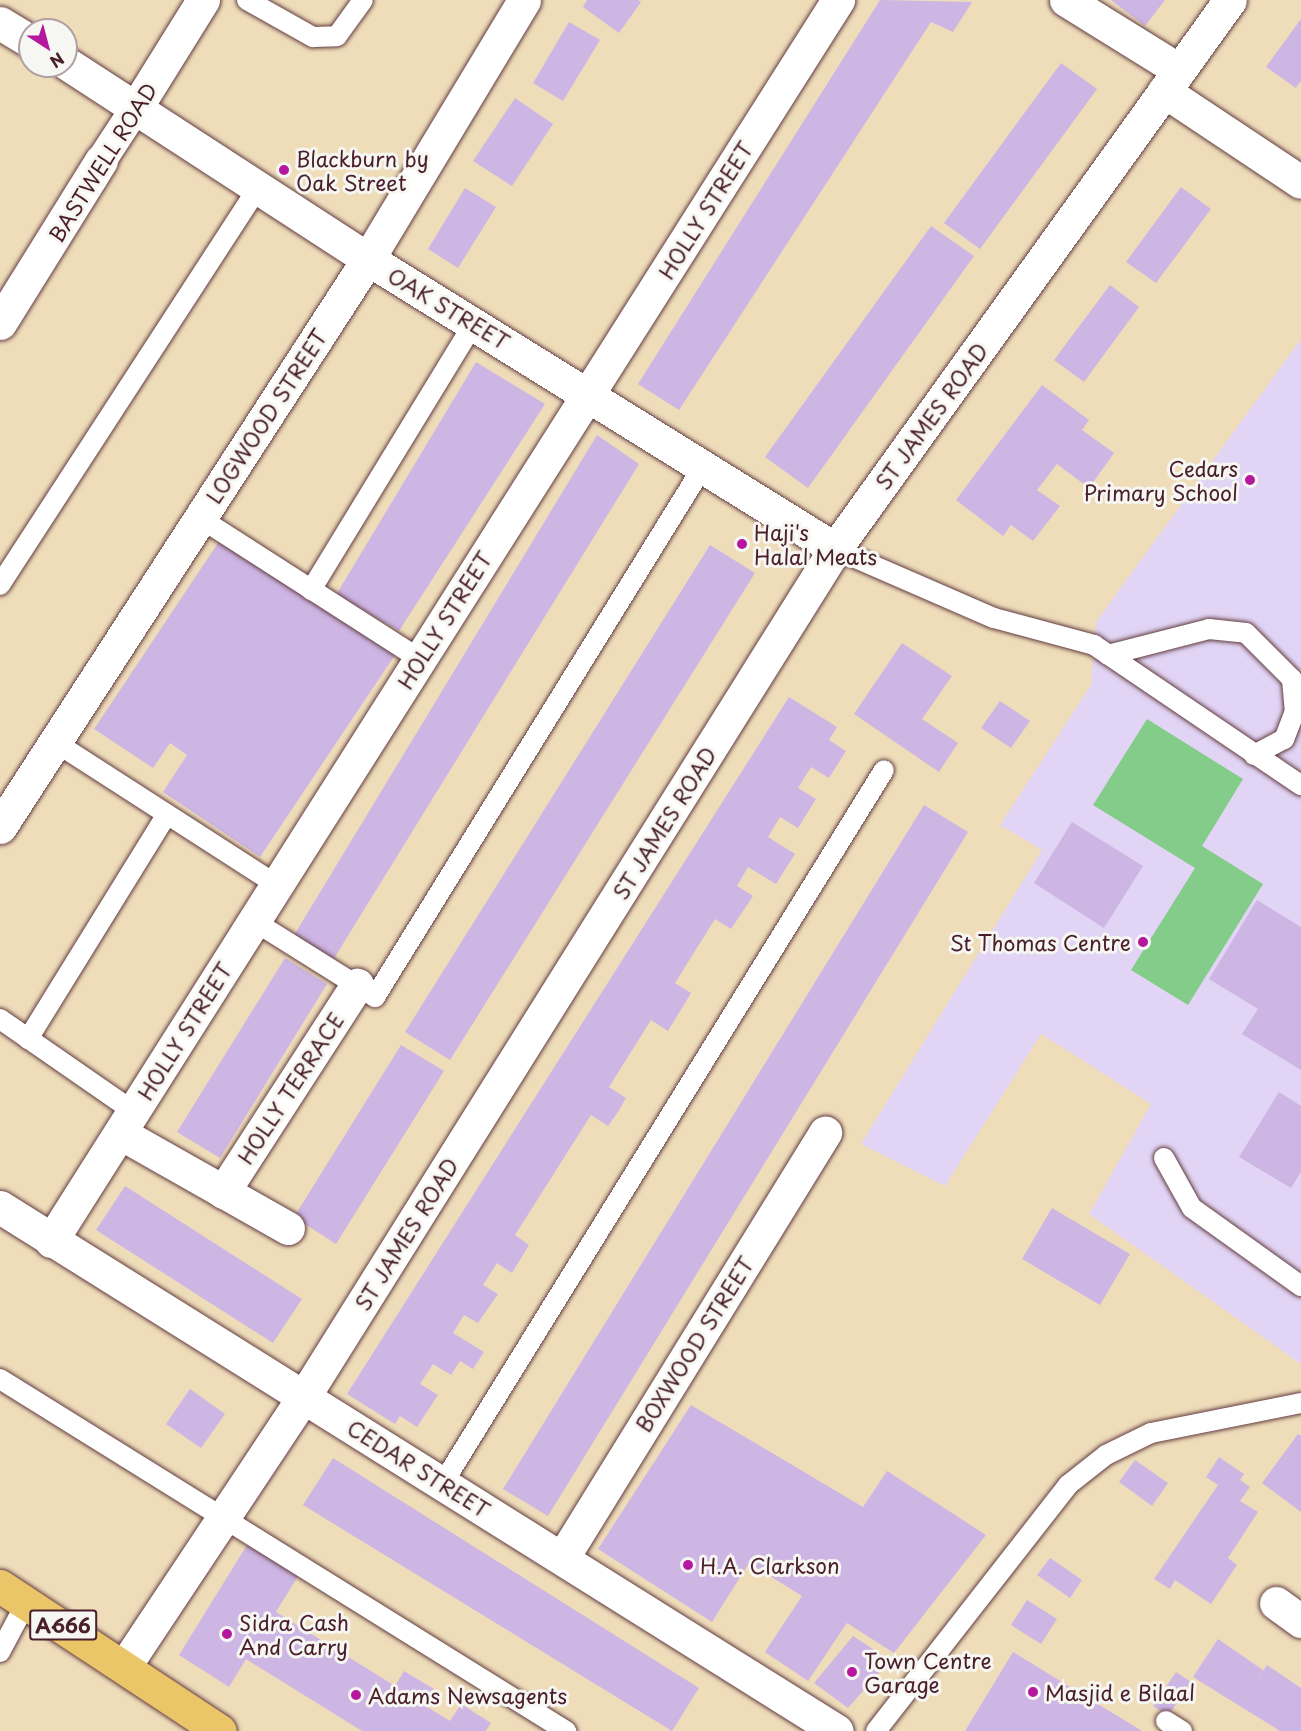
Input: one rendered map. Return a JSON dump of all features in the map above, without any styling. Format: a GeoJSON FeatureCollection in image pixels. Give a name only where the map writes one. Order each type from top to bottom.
{"type":"FeatureCollection","features":[{"type":"Feature","properties":{"kind":"highway","name":"A666"},"geometry":{"type":"LineString","coordinates":[[13,1595],[126,1664],[220,1731]]}},
{"type":"Feature","properties":{"kind":"street","name":"BASTWELL ROAD"},"geometry":{"type":"LineString","coordinates":[[0,323],[203,0]]}},
{"type":"Feature","properties":{"kind":"street","name":"LOGWOOD STREET"},"geometry":{"type":"LineString","coordinates":[[0,827],[368,259],[524,0]]}},
{"type":"Feature","properties":{"kind":"street","name":"HOLLY STREET"},"geometry":{"type":"LineString","coordinates":[[51,1241],[838,0]]}},
{"type":"Feature","properties":{"kind":"street"},"geometry":{"type":"LineString","coordinates":[[1066,0],[1301,182]]}},
{"type":"Feature","properties":{"kind":"street","name":"ST JAMES ROAD"},"geometry":{"type":"LineString","coordinates":[[126,1664],[303,1398],[836,549],[1230,0]]}},
{"type":"Feature","properties":{"kind":"street"},"geometry":{"type":"LineString","coordinates":[[0,23],[18,34]]}},
{"type":"Feature","properties":{"kind":"street","name":"OAK STREET"},"geometry":{"type":"LineString","coordinates":[[78,70],[137,106],[368,259],[589,392],[836,549]]}},
{"type":"Feature","properties":{"kind":"street","name":"HOLLY TERRACE"},"geometry":{"type":"LineString","coordinates":[[223,1192],[357,985]]}},
{"type":"Feature","properties":{"kind":"street"},"geometry":{"type":"LineString","coordinates":[[126,1122],[223,1192],[288,1228]]}},
{"type":"Feature","properties":{"kind":"street","name":"BOXWOOD STREET"},"geometry":{"type":"LineString","coordinates":[[563,1557],[825,1132]]}},
{"type":"Feature","properties":{"kind":"street","name":"CEDAR STREET"},"geometry":{"type":"LineString","coordinates":[[0,1207],[303,1398],[563,1557],[837,1731]]}},
{"type":"Feature","properties":{"kind":"lane"},"geometry":{"type":"LineString","coordinates":[[247,0],[313,37],[337,36],[363,0]]}},
{"type":"Feature","properties":{"kind":"lane"},"geometry":{"type":"LineString","coordinates":[[0,585],[259,186]]}},
{"type":"Feature","properties":{"kind":"lane"},"geometry":{"type":"LineString","coordinates":[[312,590],[474,323]]}},
{"type":"Feature","properties":{"kind":"lane"},"geometry":{"type":"LineString","coordinates":[[254,921],[375,997],[704,465]]}},
{"type":"Feature","properties":{"kind":"lane"},"geometry":{"type":"LineString","coordinates":[[200,518],[420,659]]}},
{"type":"Feature","properties":{"kind":"lane"},"geometry":{"type":"LineString","coordinates":[[836,549],[994,618],[1094,645],[1301,785]]}},
{"type":"Feature","properties":{"kind":"lane"},"geometry":{"type":"LineString","coordinates":[[1108,655],[1209,629],[1246,633],[1292,679],[1295,711],[1284,739],[1254,755]]}},
{"type":"Feature","properties":{"kind":"lane"},"geometry":{"type":"LineString","coordinates":[[56,742],[277,885]]}},
{"type":"Feature","properties":{"kind":"lane"},"geometry":{"type":"LineString","coordinates":[[443,1484],[884,770]]}},
{"type":"Feature","properties":{"kind":"lane"},"geometry":{"type":"LineString","coordinates":[[28,1039],[167,814]]}},
{"type":"Feature","properties":{"kind":"lane"},"geometry":{"type":"LineString","coordinates":[[0,1019],[28,1039],[126,1122]]}},
{"type":"Feature","properties":{"kind":"lane"},"geometry":{"type":"LineString","coordinates":[[1164,1158],[1192,1208],[1301,1286]]}},
{"type":"Feature","properties":{"kind":"lane"},"geometry":{"type":"LineString","coordinates":[[0,1379],[566,1731]]}},
{"type":"Feature","properties":{"kind":"lane"},"geometry":{"type":"LineString","coordinates":[[876,1731],[1068,1485],[1106,1455],[1151,1432],[1301,1403]]}},
{"type":"Feature","properties":{"kind":"lane"},"geometry":{"type":"LineString","coordinates":[[0,1653],[13,1595]]}},
{"type":"Feature","properties":{"kind":"shaded area","name":"St Thomas Centre"},"geometry":{"type":"Polygon","coordinates":[[[1301,339],[1301,1364],[1089,1214],[1151,1104],[1041,1034],[945,1186],[861,1144],[1042,850],[1000,825],[1091,685],[1096,622],[1301,339]]]}},
{"type":"Feature","properties":{"kind":"green space"},"geometry":{"type":"Polygon","coordinates":[[[1147,719],[1243,779],[1202,846],[1263,884],[1188,1005],[1131,970],[1195,868],[1093,805],[1147,719]]]}},
{"type":"Feature","properties":{"kind":"building"},"geometry":{"type":"Polygon","coordinates":[[[587,0],[638,0],[641,2],[619,33],[583,7],[587,0]]]}},
{"type":"Feature","properties":{"kind":"building"},"geometry":{"type":"Polygon","coordinates":[[[880,0],[972,2],[953,32],[931,22],[679,410],[638,384],[880,0]]]}},
{"type":"Feature","properties":{"kind":"building"},"geometry":{"type":"Polygon","coordinates":[[[1111,0],[1165,0],[1145,26],[1111,0]]]}},
{"type":"Feature","properties":{"kind":"building"},"geometry":{"type":"Polygon","coordinates":[[[1301,19],[1301,81],[1296,88],[1266,67],[1301,19]]]}},
{"type":"Feature","properties":{"kind":"building"},"geometry":{"type":"Polygon","coordinates":[[[569,22],[600,40],[563,101],[533,83],[569,22]]]}},
{"type":"Feature","properties":{"kind":"building"},"geometry":{"type":"Polygon","coordinates":[[[1061,63],[1097,89],[980,249],[944,223],[1061,63]]]}},
{"type":"Feature","properties":{"kind":"building"},"geometry":{"type":"Polygon","coordinates":[[[515,98],[553,124],[512,186],[473,161],[515,98]]]}},
{"type":"Feature","properties":{"kind":"building"},"geometry":{"type":"Polygon","coordinates":[[[1181,187],[1211,209],[1156,283],[1126,262],[1181,187]]]}},
{"type":"Feature","properties":{"kind":"building"},"geometry":{"type":"Polygon","coordinates":[[[465,188],[496,207],[458,268],[428,249],[465,188]]]}},
{"type":"Feature","properties":{"kind":"building"},"geometry":{"type":"Polygon","coordinates":[[[931,226],[974,256],[808,488],[765,457],[931,226]]]}},
{"type":"Feature","properties":{"kind":"building"},"geometry":{"type":"Polygon","coordinates":[[[1110,285],[1139,307],[1084,382],[1054,360],[1110,285]]]}},
{"type":"Feature","properties":{"kind":"building"},"geometry":{"type":"Polygon","coordinates":[[[476,362],[545,404],[399,631],[336,595],[476,362]]]}},
{"type":"Feature","properties":{"kind":"building"},"geometry":{"type":"Polygon","coordinates":[[[1042,385],[1089,420],[1082,430],[1114,453],[1089,488],[1057,464],[1037,490],[1060,506],[1033,541],[1011,525],[1003,536],[956,500],[1042,385]]]}},
{"type":"Feature","properties":{"kind":"building"},"geometry":{"type":"Polygon","coordinates":[[[597,435],[639,464],[333,960],[293,937],[597,435]]]}},
{"type":"Feature","properties":{"kind":"building"},"geometry":{"type":"Polygon","coordinates":[[[220,540],[395,655],[260,857],[163,792],[187,755],[170,743],[153,768],[94,729],[220,540]]]}},
{"type":"Feature","properties":{"kind":"building"},"geometry":{"type":"Polygon","coordinates":[[[710,545],[755,573],[450,1060],[405,1032],[710,545]]]}},
{"type":"Feature","properties":{"kind":"building"},"geometry":{"type":"Polygon","coordinates":[[[902,643],[952,676],[922,719],[958,743],[939,772],[854,714],[902,643]]]}},
{"type":"Feature","properties":{"kind":"building"},"geometry":{"type":"Polygon","coordinates":[[[789,697],[837,727],[829,740],[846,751],[829,778],[811,767],[798,788],[816,799],[798,828],[780,817],[768,837],[795,854],[776,884],[748,867],[737,886],[753,896],[731,929],[715,919],[675,983],[691,993],[668,1031],[651,1020],[609,1087],[626,1098],[618,1112],[608,1126],[591,1115],[515,1235],[529,1245],[512,1273],[497,1263],[483,1285],[498,1294],[478,1323],[464,1315],[453,1333],[484,1352],[473,1369],[460,1361],[451,1375],[433,1364],[420,1384],[438,1395],[417,1427],[400,1416],[395,1424],[347,1394],[789,697]]]}},
{"type":"Feature","properties":{"kind":"building"},"geometry":{"type":"Polygon","coordinates":[[[1000,701],[1030,721],[1011,748],[981,728],[1000,701]]]}},
{"type":"Feature","properties":{"kind":"building"},"geometry":{"type":"Polygon","coordinates":[[[924,805],[968,832],[548,1516],[503,1489],[924,805]]]}},
{"type":"Feature","properties":{"kind":"building"},"geometry":{"type":"Polygon","coordinates":[[[1072,822],[1143,866],[1104,928],[1034,883],[1072,822]]]}},
{"type":"Feature","properties":{"kind":"building"},"geometry":{"type":"Polygon","coordinates":[[[1257,900],[1301,927],[1301,1070],[1242,1034],[1258,1009],[1209,979],[1257,900]]]}},
{"type":"Feature","properties":{"kind":"building"},"geometry":{"type":"Polygon","coordinates":[[[285,958],[327,984],[220,1158],[177,1132],[285,958]]]}},
{"type":"Feature","properties":{"kind":"building"},"geometry":{"type":"Polygon","coordinates":[[[401,1045],[444,1071],[336,1244],[294,1217],[401,1045]]]}},
{"type":"Feature","properties":{"kind":"building"},"geometry":{"type":"Polygon","coordinates":[[[1279,1092],[1301,1106],[1301,1172],[1291,1188],[1239,1157],[1279,1092]]]}},
{"type":"Feature","properties":{"kind":"building"},"geometry":{"type":"Polygon","coordinates":[[[125,1186],[302,1299],[273,1343],[96,1230],[125,1186]]]}},
{"type":"Feature","properties":{"kind":"building"},"geometry":{"type":"Polygon","coordinates":[[[1052,1208],[1130,1254],[1100,1305],[1022,1259],[1052,1208]]]}},
{"type":"Feature","properties":{"kind":"building"},"geometry":{"type":"Polygon","coordinates":[[[190,1389],[225,1414],[201,1448],[166,1424],[190,1389]]]}},
{"type":"Feature","properties":{"kind":"building"},"geometry":{"type":"Polygon","coordinates":[[[691,1405],[863,1507],[887,1471],[986,1535],[894,1653],[847,1623],[808,1681],[765,1652],[802,1596],[749,1563],[712,1622],[598,1549],[691,1405]]]}},
{"type":"Feature","properties":{"kind":"building"},"geometry":{"type":"Polygon","coordinates":[[[1298,1434],[1301,1436],[1301,1512],[1262,1483],[1298,1434]]]}},
{"type":"Feature","properties":{"kind":"building"},"geometry":{"type":"Polygon","coordinates":[[[1219,1457],[1244,1474],[1240,1480],[1250,1487],[1240,1501],[1258,1512],[1228,1558],[1237,1565],[1211,1604],[1175,1580],[1170,1589],[1154,1579],[1218,1485],[1206,1477],[1219,1457]]]}},
{"type":"Feature","properties":{"kind":"building"},"geometry":{"type":"Polygon","coordinates":[[[333,1458],[699,1688],[672,1731],[303,1505],[333,1458]]]}},
{"type":"Feature","properties":{"kind":"building"},"geometry":{"type":"Polygon","coordinates":[[[1135,1460],[1168,1483],[1152,1506],[1119,1482],[1135,1460]]]}},
{"type":"Feature","properties":{"kind":"building"},"geometry":{"type":"Polygon","coordinates":[[[247,1545],[298,1576],[276,1612],[395,1686],[404,1671],[434,1689],[424,1705],[450,1721],[461,1704],[491,1723],[486,1731],[362,1731],[246,1659],[229,1687],[179,1655],[247,1545]]]}},
{"type":"Feature","properties":{"kind":"building"},"geometry":{"type":"Polygon","coordinates":[[[1050,1558],[1082,1580],[1070,1598],[1037,1575],[1050,1558]]]}},
{"type":"Feature","properties":{"kind":"building"},"geometry":{"type":"Polygon","coordinates":[[[1027,1600],[1057,1619],[1041,1644],[1011,1625],[1027,1600]]]}},
{"type":"Feature","properties":{"kind":"building","name":"Town Centre Garage"},"geometry":{"type":"Polygon","coordinates":[[[853,1636],[890,1660],[848,1708],[814,1683],[853,1636]]]}},
{"type":"Feature","properties":{"kind":"building"},"geometry":{"type":"Polygon","coordinates":[[[1218,1639],[1263,1670],[1256,1681],[1267,1665],[1301,1688],[1301,1731],[1280,1731],[1193,1677],[1218,1639]]]}},
{"type":"Feature","properties":{"kind":"building","name":"Masjid e Bilaal"},"geometry":{"type":"Polygon","coordinates":[[[1013,1652],[1142,1731],[965,1731],[1013,1652]]]}},
{"type":"Feature","properties":{"kind":"building"},"geometry":{"type":"Polygon","coordinates":[[[1176,1672],[1191,1682],[1168,1716],[1153,1706],[1176,1672]]]}},
{"type":"Feature","properties":{"kind":"place","name":"Blackburn by Oak Street"},"geometry":{"type":"Point","coordinates":[284,170]}},
{"type":"Feature","properties":{"kind":"place","name":"Cedars Primary School"},"geometry":{"type":"Point","coordinates":[1250,480]}},
{"type":"Feature","properties":{"kind":"place","name":"Haji's Halal Meats"},"geometry":{"type":"Point","coordinates":[742,544]}},
{"type":"Feature","properties":{"kind":"place","name":"St Thomas Centre"},"geometry":{"type":"Point","coordinates":[1143,942]}},
{"type":"Feature","properties":{"kind":"place","name":"H.A. Clarkson"},"geometry":{"type":"Point","coordinates":[688,1565]}},
{"type":"Feature","properties":{"kind":"place","name":"Sidra Cash And Carry"},"geometry":{"type":"Point","coordinates":[227,1634]}},
{"type":"Feature","properties":{"kind":"place","name":"Town Centre Garage"},"geometry":{"type":"Point","coordinates":[852,1672]}},
{"type":"Feature","properties":{"kind":"place","name":"Masjid e Bilaal"},"geometry":{"type":"Point","coordinates":[1033,1692]}},
{"type":"Feature","properties":{"kind":"place","name":"Adams Newsagents"},"geometry":{"type":"Point","coordinates":[356,1695]}}]}
